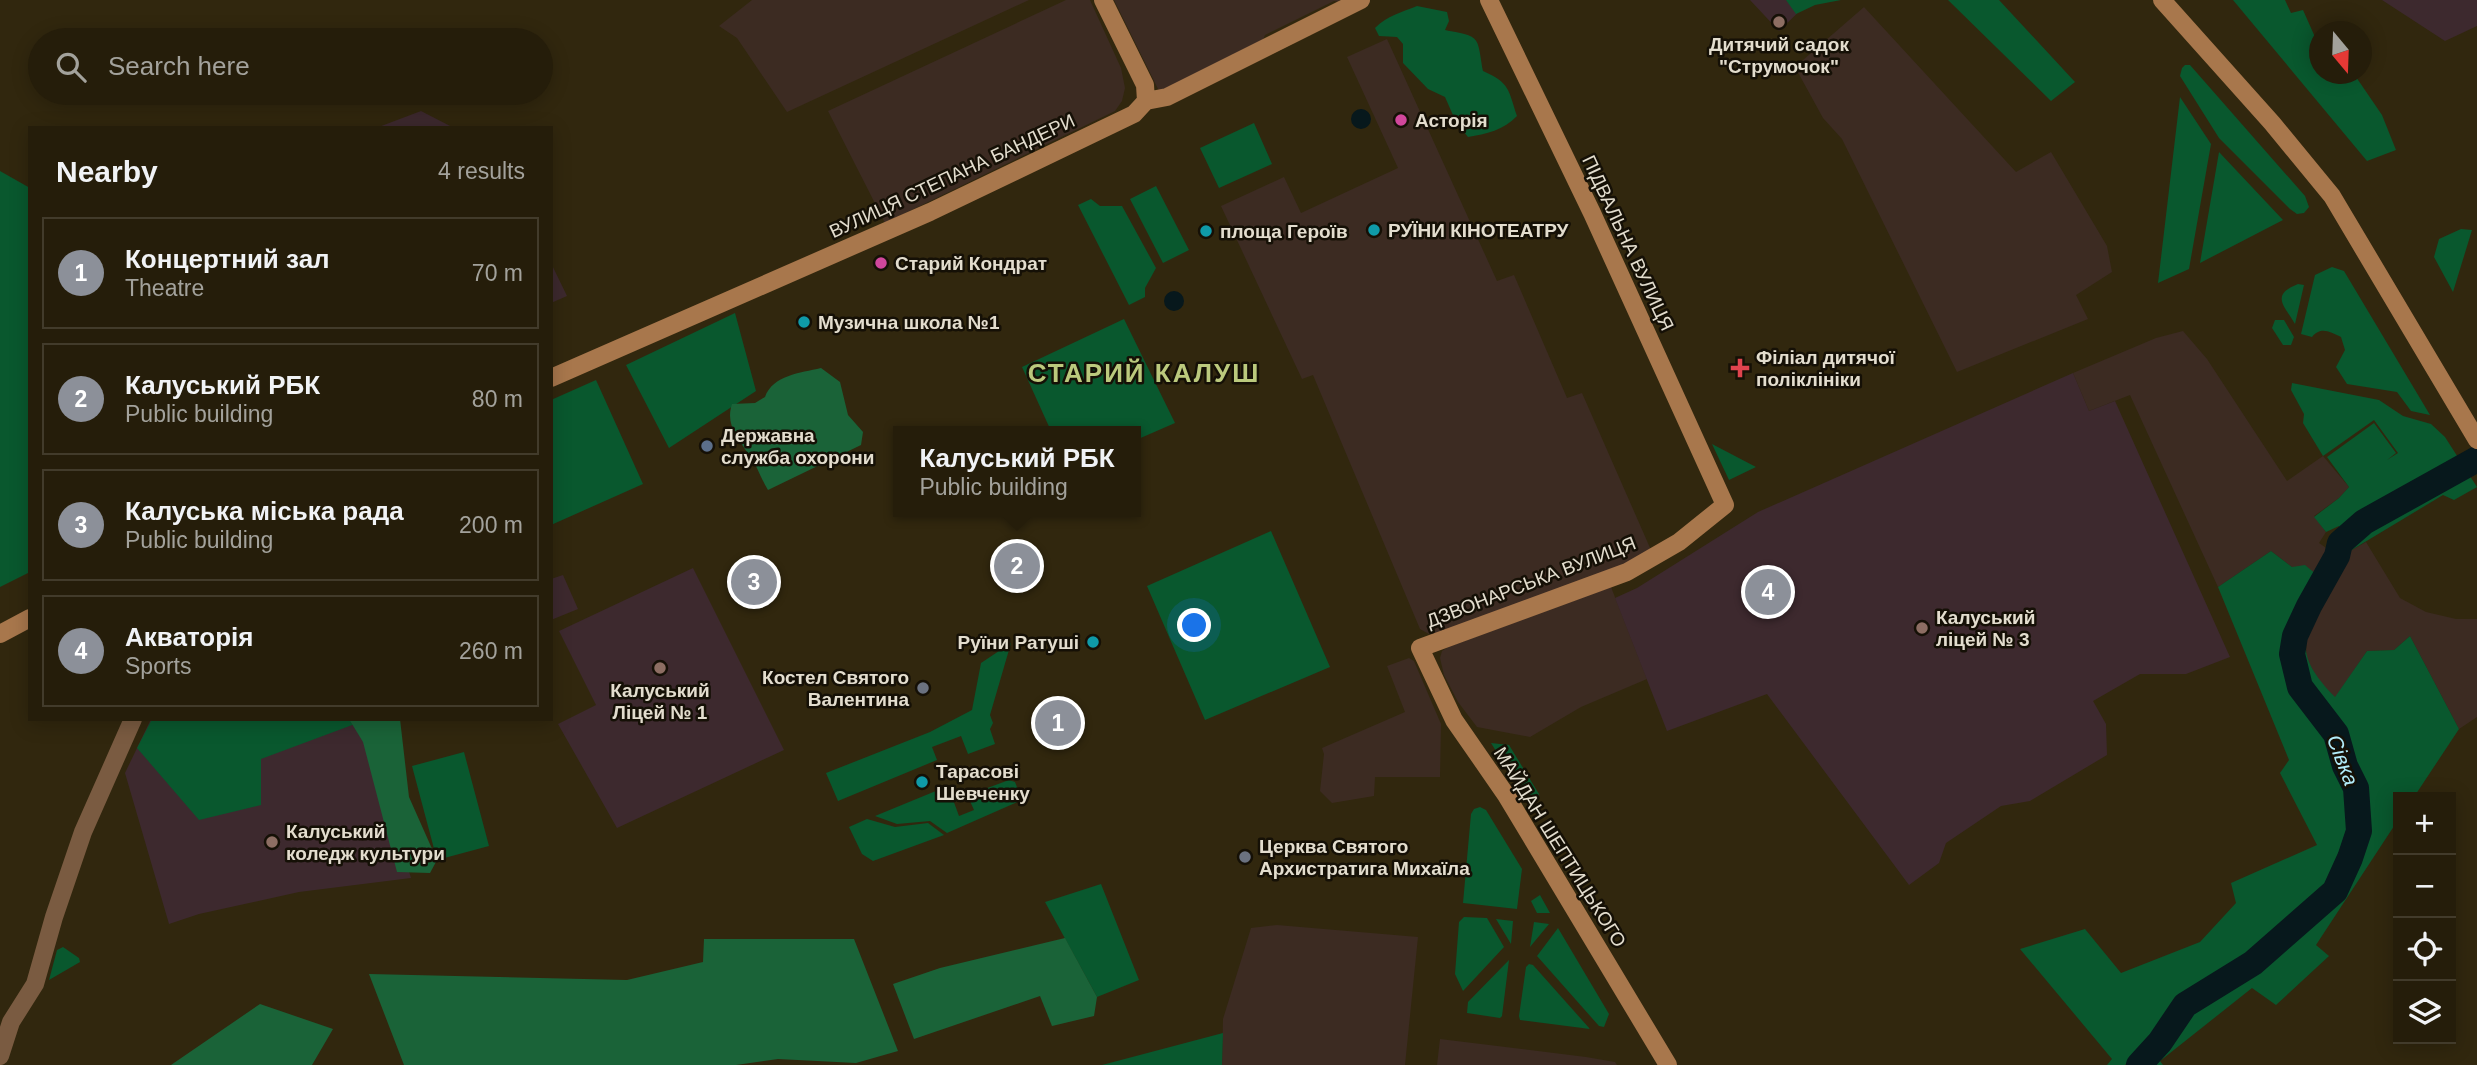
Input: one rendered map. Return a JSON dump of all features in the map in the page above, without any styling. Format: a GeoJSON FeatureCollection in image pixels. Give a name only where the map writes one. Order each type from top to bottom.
{"type":"FeatureCollection","features":[{"type":"Feature","properties":{"kind":"main road"},"geometry":{"type":"LineString","coordinates":[[1103,0],[1145,85],[1146,101]]}},
{"type":"Feature","properties":{"kind":"main road","name":"ВУЛИЦЯ СТЕПАНА БАНДЕРИ"},"geometry":{"type":"LineString","coordinates":[[553,377],[930,212],[1134,114],[1146,101],[1167,97],[1361,0]]}},
{"type":"Feature","properties":{"kind":"main road","name":"ПІДВАЛЬНА ВУЛИЦЯ"},"geometry":{"type":"LineString","coordinates":[[1489,0],[1586,201],[1725,505]]}},
{"type":"Feature","properties":{"kind":"main road"},"geometry":{"type":"LineString","coordinates":[[2162,0],[2272,123],[2332,196],[2474,434]]}},
{"type":"Feature","properties":{"kind":"main road","name":"ДЗВОНАРСЬКА ВУЛИЦЯ"},"geometry":{"type":"LineString","coordinates":[[1420,648],[1627,572],[1679,542],[1725,505]]}},
{"type":"Feature","properties":{"kind":"main road"},"geometry":{"type":"LineString","coordinates":[[0,634],[28,619]]}},
{"type":"Feature","properties":{"kind":"main road","name":"МАЙДАН ШЕПТИЦЬКОГО"},"geometry":{"type":"LineString","coordinates":[[1420,648],[1454,720],[1506,795],[1668,1065]]}},
{"type":"Feature","properties":{"kind":"street"},"geometry":{"type":"LineString","coordinates":[[0,1056],[11,1022],[35,984],[83,832],[133,721]]}},
{"type":"Feature","properties":{"kind":"shaded area"},"geometry":{"type":"Polygon","coordinates":[[[752,0],[1029,0],[787,112],[737,38],[719,26],[752,0]]]}},
{"type":"Feature","properties":{"kind":"shaded area"},"geometry":{"type":"Polygon","coordinates":[[[1066,0],[1090,0],[1121,68],[1125,88],[1122,101],[1115,111],[885,223],[828,111],[1066,0]]]}},
{"type":"Feature","properties":{"kind":"shaded area"},"geometry":{"type":"Polygon","coordinates":[[[1114,0],[1339,0],[1340,2],[1334,1],[1265,35],[1261,44],[1160,93],[1114,0]]]}},
{"type":"Feature","properties":{"kind":"shaded area","name":"Дитячий садок \"Струмочок\""},"geometry":{"type":"Polygon","coordinates":[[[1750,0],[1811,0],[1779,31],[1750,0]]]}},
{"type":"Feature","properties":{"kind":"shaded area"},"geometry":{"type":"Polygon","coordinates":[[[2382,0],[2477,0],[2477,26],[2445,41],[2382,0]]]}},
{"type":"Feature","properties":{"kind":"shaded area"},"geometry":{"type":"Polygon","coordinates":[[[1864,7],[2016,172],[2051,152],[2107,246],[2112,272],[2076,295],[2088,319],[1957,372],[1842,139],[1823,118],[1795,67],[1864,7]]]}},
{"type":"Feature","properties":{"kind":"shaded area"},"geometry":{"type":"Polygon","coordinates":[[[1387,39],[1497,281],[1514,275],[1567,398],[1582,393],[1651,550],[1628,563],[1435,634],[1420,629],[1313,375],[1302,379],[1221,206],[1284,177],[1301,213],[1398,168],[1347,57],[1387,39]]]}},
{"type":"Feature","properties":{"kind":"shaded area"},"geometry":{"type":"Polygon","coordinates":[[[1357,109],[1365,109],[1371,119],[1365,129],[1357,129],[1351,123],[1351,115],[1357,109]]]}},
{"type":"Feature","properties":{"kind":"shaded area"},"geometry":{"type":"Polygon","coordinates":[[[421,111],[450,126],[381,126],[421,111]]]}},
{"type":"Feature","properties":{"kind":"shaded area"},"geometry":{"type":"Polygon","coordinates":[[[553,267],[567,296],[553,302],[553,267]]]}},
{"type":"Feature","properties":{"kind":"shaded area"},"geometry":{"type":"Polygon","coordinates":[[[1174,291],[1181,294],[1184,301],[1181,308],[1174,311],[1167,308],[1164,301],[1167,294],[1174,291]]]}},
{"type":"Feature","properties":{"kind":"shaded area"},"geometry":{"type":"Polygon","coordinates":[[[2183,331],[2207,359],[2287,481],[2323,456],[2349,487],[2314,516],[2326,532],[2319,543],[2342,559],[2345,554],[2366,542],[2400,598],[2426,612],[2456,619],[2477,619],[2477,717],[2459,729],[2410,636],[2394,650],[2367,651],[2335,698],[2319,681],[2306,658],[2307,629],[2292,567],[2271,551],[2218,587],[2130,395],[2089,411],[2073,373],[2156,338],[2183,331]]]}},
{"type":"Feature","properties":{"kind":"shaded area","name":"Калуський ліцей № 3"},"geometry":{"type":"Polygon","coordinates":[[[2073,373],[2089,411],[2115,401],[2230,657],[2186,674],[2140,674],[2093,701],[2106,724],[2107,755],[2030,801],[2001,806],[1946,843],[1939,863],[1909,885],[1767,694],[1667,731],[1615,598],[1637,588],[1758,512],[2073,373]]]}},
{"type":"Feature","properties":{"kind":"shaded area","name":"Калуський Ліцей № 1"},"geometry":{"type":"Polygon","coordinates":[[[693,568],[784,750],[617,828],[558,724],[596,705],[559,631],[693,568]]]}},
{"type":"Feature","properties":{"kind":"shaded area"},"geometry":{"type":"Polygon","coordinates":[[[563,575],[578,609],[553,619],[553,578],[563,575]]]}},
{"type":"Feature","properties":{"kind":"shaded area"},"geometry":{"type":"Polygon","coordinates":[[[1611,587],[1647,679],[1581,707],[1530,737],[1477,727],[1458,702],[1444,675],[1440,658],[1442,651],[1611,587]]]}},
{"type":"Feature","properties":{"kind":"shaded area"},"geometry":{"type":"Polygon","coordinates":[[[1409,658],[1414,661],[1441,724],[1440,777],[1375,777],[1374,796],[1332,803],[1320,791],[1324,754],[1322,748],[1405,712],[1387,666],[1409,658]]]}},
{"type":"Feature","properties":{"kind":"shaded area","name":"Калуський коледж культури"},"geometry":{"type":"Polygon","coordinates":[[[150,721],[363,721],[411,878],[299,892],[199,914],[169,924],[125,773],[150,721]]]}},
{"type":"Feature","properties":{"kind":"shaded area"},"geometry":{"type":"Polygon","coordinates":[[[1277,925],[1418,937],[1405,1065],[1222,1065],[1223,1019],[1251,928],[1277,925]]]}},
{"type":"Feature","properties":{"kind":"shaded area"},"geometry":{"type":"Polygon","coordinates":[[[1440,1039],[1586,1057],[1615,1062],[1617,1065],[1437,1065],[1440,1039]]]}},
{"type":"Feature","properties":{"kind":"green space"},"geometry":{"type":"Polygon","coordinates":[[[1786,0],[1841,0],[1815,5],[1796,14],[1786,0]]]}},
{"type":"Feature","properties":{"kind":"green space"},"geometry":{"type":"Polygon","coordinates":[[[1948,0],[1999,0],[2075,82],[2051,101],[1948,0]]]}},
{"type":"Feature","properties":{"kind":"green space"},"geometry":{"type":"Polygon","coordinates":[[[2233,0],[2285,0],[2291,13],[2303,10],[2309,24],[2309,84],[2361,84],[2382,115],[2396,150],[2367,161],[2233,0]]]}},
{"type":"Feature","properties":{"kind":"green space"},"geometry":{"type":"Polygon","coordinates":[[[1417,6],[1447,12],[1449,21],[1445,30],[1465,34],[1475,40],[1480,50],[1483,71],[1498,79],[1507,88],[1517,116],[1512,121],[1494,131],[1468,137],[1456,122],[1445,97],[1428,89],[1403,63],[1403,44],[1397,37],[1379,36],[1375,28],[1380,24],[1417,6]]]}},
{"type":"Feature","properties":{"kind":"green space"},"geometry":{"type":"Polygon","coordinates":[[[2185,65],[2190,65],[2305,196],[2309,207],[2304,213],[2297,214],[2290,209],[2219,138],[2180,76],[2185,65]]]}},
{"type":"Feature","properties":{"kind":"green space"},"geometry":{"type":"Polygon","coordinates":[[[2180,97],[2211,144],[2189,269],[2158,283],[2180,97]]]}},
{"type":"Feature","properties":{"kind":"green space"},"geometry":{"type":"Polygon","coordinates":[[[1254,123],[1272,164],[1219,188],[1200,148],[1254,123]]]}},
{"type":"Feature","properties":{"kind":"green space"},"geometry":{"type":"Polygon","coordinates":[[[2219,152],[2283,220],[2200,263],[2219,152]]]}},
{"type":"Feature","properties":{"kind":"green space"},"geometry":{"type":"Polygon","coordinates":[[[0,171],[28,187],[28,573],[0,587],[0,171]]]}},
{"type":"Feature","properties":{"kind":"green space"},"geometry":{"type":"Polygon","coordinates":[[[1156,186],[1189,250],[1163,263],[1130,199],[1156,186]]]}},
{"type":"Feature","properties":{"kind":"green space"},"geometry":{"type":"Polygon","coordinates":[[[1091,199],[1100,206],[1122,206],[1156,268],[1145,288],[1145,297],[1129,305],[1078,205],[1091,199]]]}},
{"type":"Feature","properties":{"kind":"green space"},"geometry":{"type":"Polygon","coordinates":[[[2461,229],[2472,230],[2453,292],[2434,257],[2439,239],[2461,229]]]}},
{"type":"Feature","properties":{"kind":"green space"},"geometry":{"type":"Polygon","coordinates":[[[2332,267],[2344,271],[2430,415],[2411,411],[2397,392],[2347,384],[2336,367],[2345,350],[2341,337],[2326,331],[2312,337],[2301,334],[2315,275],[2332,267]]]}},
{"type":"Feature","properties":{"kind":"green space"},"geometry":{"type":"Polygon","coordinates":[[[2298,284],[2304,285],[2295,324],[2282,301],[2282,296],[2298,284]]]}},
{"type":"Feature","properties":{"kind":"green space"},"geometry":{"type":"Polygon","coordinates":[[[735,313],[756,391],[669,448],[626,365],[735,313]]]}},
{"type":"Feature","properties":{"kind":"green space"},"geometry":{"type":"Polygon","coordinates":[[[1124,319],[1175,423],[1141,438],[1141,426],[1049,426],[1022,367],[1124,319]]]}},
{"type":"Feature","properties":{"kind":"green space"},"geometry":{"type":"Polygon","coordinates":[[[2275,320],[2284,320],[2294,337],[2291,345],[2283,345],[2272,328],[2275,320]]]}},
{"type":"Feature","properties":{"kind":"green space"},"geometry":{"type":"Polygon","coordinates":[[[821,368],[840,382],[848,415],[863,432],[861,445],[768,490],[731,425],[732,404],[755,403],[765,397],[781,379],[821,368]]]}},
{"type":"Feature","properties":{"kind":"green space"},"geometry":{"type":"Polygon","coordinates":[[[596,380],[643,484],[553,524],[553,399],[596,380]]]}},
{"type":"Feature","properties":{"kind":"green space"},"geometry":{"type":"Polygon","coordinates":[[[2292,383],[2379,400],[2403,416],[2431,424],[2445,437],[2477,487],[2454,500],[2443,495],[2345,554],[2339,526],[2326,532],[2314,517],[2349,487],[2327,457],[2374,423],[2396,453],[2387,460],[2398,453],[2374,420],[2323,456],[2303,423],[2304,414],[2291,390],[2292,383]]]}},
{"type":"Feature","properties":{"kind":"green space"},"geometry":{"type":"Polygon","coordinates":[[[1712,444],[1756,467],[1729,480],[1712,444]]]}},
{"type":"Feature","properties":{"kind":"green space"},"geometry":{"type":"Polygon","coordinates":[[[1271,531],[1330,667],[1205,720],[1147,586],[1271,531]]]}},
{"type":"Feature","properties":{"kind":"green space"},"geometry":{"type":"Polygon","coordinates":[[[2271,551],[2292,567],[2305,565],[2329,585],[2313,618],[2306,643],[2312,667],[2335,697],[2367,651],[2394,650],[2410,636],[2459,729],[2417,792],[2393,792],[2393,828],[2316,945],[2329,956],[2276,1005],[2252,988],[2160,1061],[2163,1065],[2156,1065],[2159,1061],[2129,1060],[2125,1065],[2107,1065],[2112,1059],[2020,949],[2085,929],[2121,973],[2200,942],[2236,903],[2231,883],[2317,845],[2280,773],[2289,760],[2218,587],[2271,551]]]}},
{"type":"Feature","properties":{"kind":"green space"},"geometry":{"type":"Polygon","coordinates":[[[1011,643],[990,715],[993,723],[990,729],[995,744],[968,754],[961,736],[932,747],[937,760],[838,801],[826,773],[930,732],[972,710],[981,663],[1011,643]]]}},
{"type":"Feature","properties":{"kind":"green space"},"geometry":{"type":"Polygon","coordinates":[[[151,721],[363,721],[261,759],[261,805],[199,820],[137,748],[151,721]]]}},
{"type":"Feature","properties":{"kind":"green space"},"geometry":{"type":"Polygon","coordinates":[[[350,721],[400,721],[409,797],[437,860],[430,873],[397,872],[363,742],[350,721]]]}},
{"type":"Feature","properties":{"kind":"green space"},"geometry":{"type":"Polygon","coordinates":[[[1491,743],[1509,745],[1539,794],[1534,803],[1525,798],[1491,743]]]}},
{"type":"Feature","properties":{"kind":"green space"},"geometry":{"type":"Polygon","coordinates":[[[464,752],[489,846],[437,860],[412,766],[464,752]]]}},
{"type":"Feature","properties":{"kind":"green space"},"geometry":{"type":"Polygon","coordinates":[[[1009,780],[1015,782],[1022,800],[947,833],[930,821],[897,824],[875,816],[948,786],[959,816],[974,810],[970,801],[984,796],[982,790],[1009,780]]]}},
{"type":"Feature","properties":{"kind":"green space"},"geometry":{"type":"Polygon","coordinates":[[[1480,807],[1486,810],[1522,869],[1517,909],[1463,903],[1471,814],[1474,809],[1480,807]]]}},
{"type":"Feature","properties":{"kind":"green space"},"geometry":{"type":"Polygon","coordinates":[[[867,819],[895,827],[928,823],[944,835],[873,861],[862,854],[849,827],[867,819]]]}},
{"type":"Feature","properties":{"kind":"green space"},"geometry":{"type":"Polygon","coordinates":[[[1101,884],[1139,980],[1097,997],[1045,902],[1101,884]]]}},
{"type":"Feature","properties":{"kind":"green space"},"geometry":{"type":"Polygon","coordinates":[[[1540,895],[1550,913],[1537,913],[1531,901],[1540,895]]]}},
{"type":"Feature","properties":{"kind":"green space"},"geometry":{"type":"Polygon","coordinates":[[[1464,917],[1487,918],[1504,947],[1463,991],[1455,974],[1459,922],[1464,917]]]}},
{"type":"Feature","properties":{"kind":"green space"},"geometry":{"type":"Polygon","coordinates":[[[1496,919],[1513,921],[1511,944],[1496,919]]]}},
{"type":"Feature","properties":{"kind":"green space"},"geometry":{"type":"Polygon","coordinates":[[[1534,922],[1549,924],[1530,947],[1534,922]]]}},
{"type":"Feature","properties":{"kind":"green space"},"geometry":{"type":"Polygon","coordinates":[[[1558,928],[1609,1014],[1604,1027],[1599,1026],[1537,956],[1558,928]]]}},
{"type":"Feature","properties":{"kind":"green space"},"geometry":{"type":"Polygon","coordinates":[[[1065,938],[1097,997],[1094,1016],[1052,1026],[1040,996],[914,1039],[893,984],[940,968],[1065,938]]]}},
{"type":"Feature","properties":{"kind":"green space"},"geometry":{"type":"Polygon","coordinates":[[[704,939],[854,939],[898,1051],[856,1063],[778,1059],[736,1065],[404,1065],[369,974],[627,980],[703,962],[704,939]]]}},
{"type":"Feature","properties":{"kind":"green space"},"geometry":{"type":"Polygon","coordinates":[[[63,947],[79,958],[80,962],[49,980],[57,950],[63,947]]]}},
{"type":"Feature","properties":{"kind":"green space"},"geometry":{"type":"Polygon","coordinates":[[[1509,960],[1502,1016],[1500,1018],[1467,1013],[1468,1002],[1509,960]]]}},
{"type":"Feature","properties":{"kind":"green space"},"geometry":{"type":"Polygon","coordinates":[[[1533,965],[1590,1029],[1520,1020],[1526,967],[1533,965]]]}},
{"type":"Feature","properties":{"kind":"green space"},"geometry":{"type":"Polygon","coordinates":[[[260,1004],[333,1029],[312,1065],[171,1065],[260,1004]]]}},
{"type":"Feature","properties":{"kind":"green space"},"geometry":{"type":"Polygon","coordinates":[[[1223,1033],[1222,1065],[1102,1065],[1223,1033]]]}},
{"type":"Feature","properties":{"kind":"waterway","name":"Сівка"},"geometry":{"type":"LineString","coordinates":[[2139,1065],[2160,1042],[2185,1005],[2253,963],[2335,891],[2359,831],[2356,788],[2345,766],[2336,734],[2300,687],[2292,654],[2295,636],[2337,556],[2340,543],[2364,522],[2477,459]]}},
{"type":"Feature","properties":{"kind":"place","name":"Дитячий садок \"Струмочок\""},"geometry":{"type":"Point","coordinates":[1779,22]}},
{"type":"Feature","properties":{"kind":"place","name":"Асторія"},"geometry":{"type":"Point","coordinates":[1401,120]}},
{"type":"Feature","properties":{"kind":"place","name":"РУЇНИ КІНОТЕАТРУ"},"geometry":{"type":"Point","coordinates":[1374,230]}},
{"type":"Feature","properties":{"kind":"place","name":"площа Героїв"},"geometry":{"type":"Point","coordinates":[1206,231]}},
{"type":"Feature","properties":{"kind":"place","name":"Старий Кондрат"},"geometry":{"type":"Point","coordinates":[881,263]}},
{"type":"Feature","properties":{"kind":"place","name":"Музична школа №1"},"geometry":{"type":"Point","coordinates":[804,322]}},
{"type":"Feature","properties":{"kind":"place","name":"Філіал дитячої поліклініки"},"geometry":{"type":"Point","coordinates":[1740,368]}},
{"type":"Feature","properties":{"kind":"place","name":"Державна служба охорони"},"geometry":{"type":"Point","coordinates":[707,446]}},
{"type":"Feature","properties":{"kind":"place","name":"Калуський РБК"},"geometry":{"type":"Point","coordinates":[1017,566]}},
{"type":"Feature","properties":{"kind":"place","name":"Калуська міська рада"},"geometry":{"type":"Point","coordinates":[754,582]}},
{"type":"Feature","properties":{"kind":"place","name":"Акваторія"},"geometry":{"type":"Point","coordinates":[1768,592]}},
{"type":"Feature","properties":{"kind":"place","name":"Калуський ліцей № 3"},"geometry":{"type":"Point","coordinates":[1922,628]}},
{"type":"Feature","properties":{"kind":"place","name":"Руїни Ратуші"},"geometry":{"type":"Point","coordinates":[1093,642]}},
{"type":"Feature","properties":{"kind":"place","name":"Калуський Ліцей № 1"},"geometry":{"type":"Point","coordinates":[660,668]}},
{"type":"Feature","properties":{"kind":"place","name":"Костел Святого Валентина"},"geometry":{"type":"Point","coordinates":[923,688]}},
{"type":"Feature","properties":{"kind":"place","name":"Концертний зал"},"geometry":{"type":"Point","coordinates":[1058,723]}},
{"type":"Feature","properties":{"kind":"place","name":"Тарасові Шевченку"},"geometry":{"type":"Point","coordinates":[922,782]}},
{"type":"Feature","properties":{"kind":"place","name":"Калуський коледж культури"},"geometry":{"type":"Point","coordinates":[272,842]}},
{"type":"Feature","properties":{"kind":"place","name":"Церква Святого Архистратига Михаїла"},"geometry":{"type":"Point","coordinates":[1245,857]}},
{"type":"Feature","properties":{"kind":"district","name":"СТАРИЙ КАЛУШ"},"geometry":{"type":"Point","coordinates":[1144,373]}}]}
